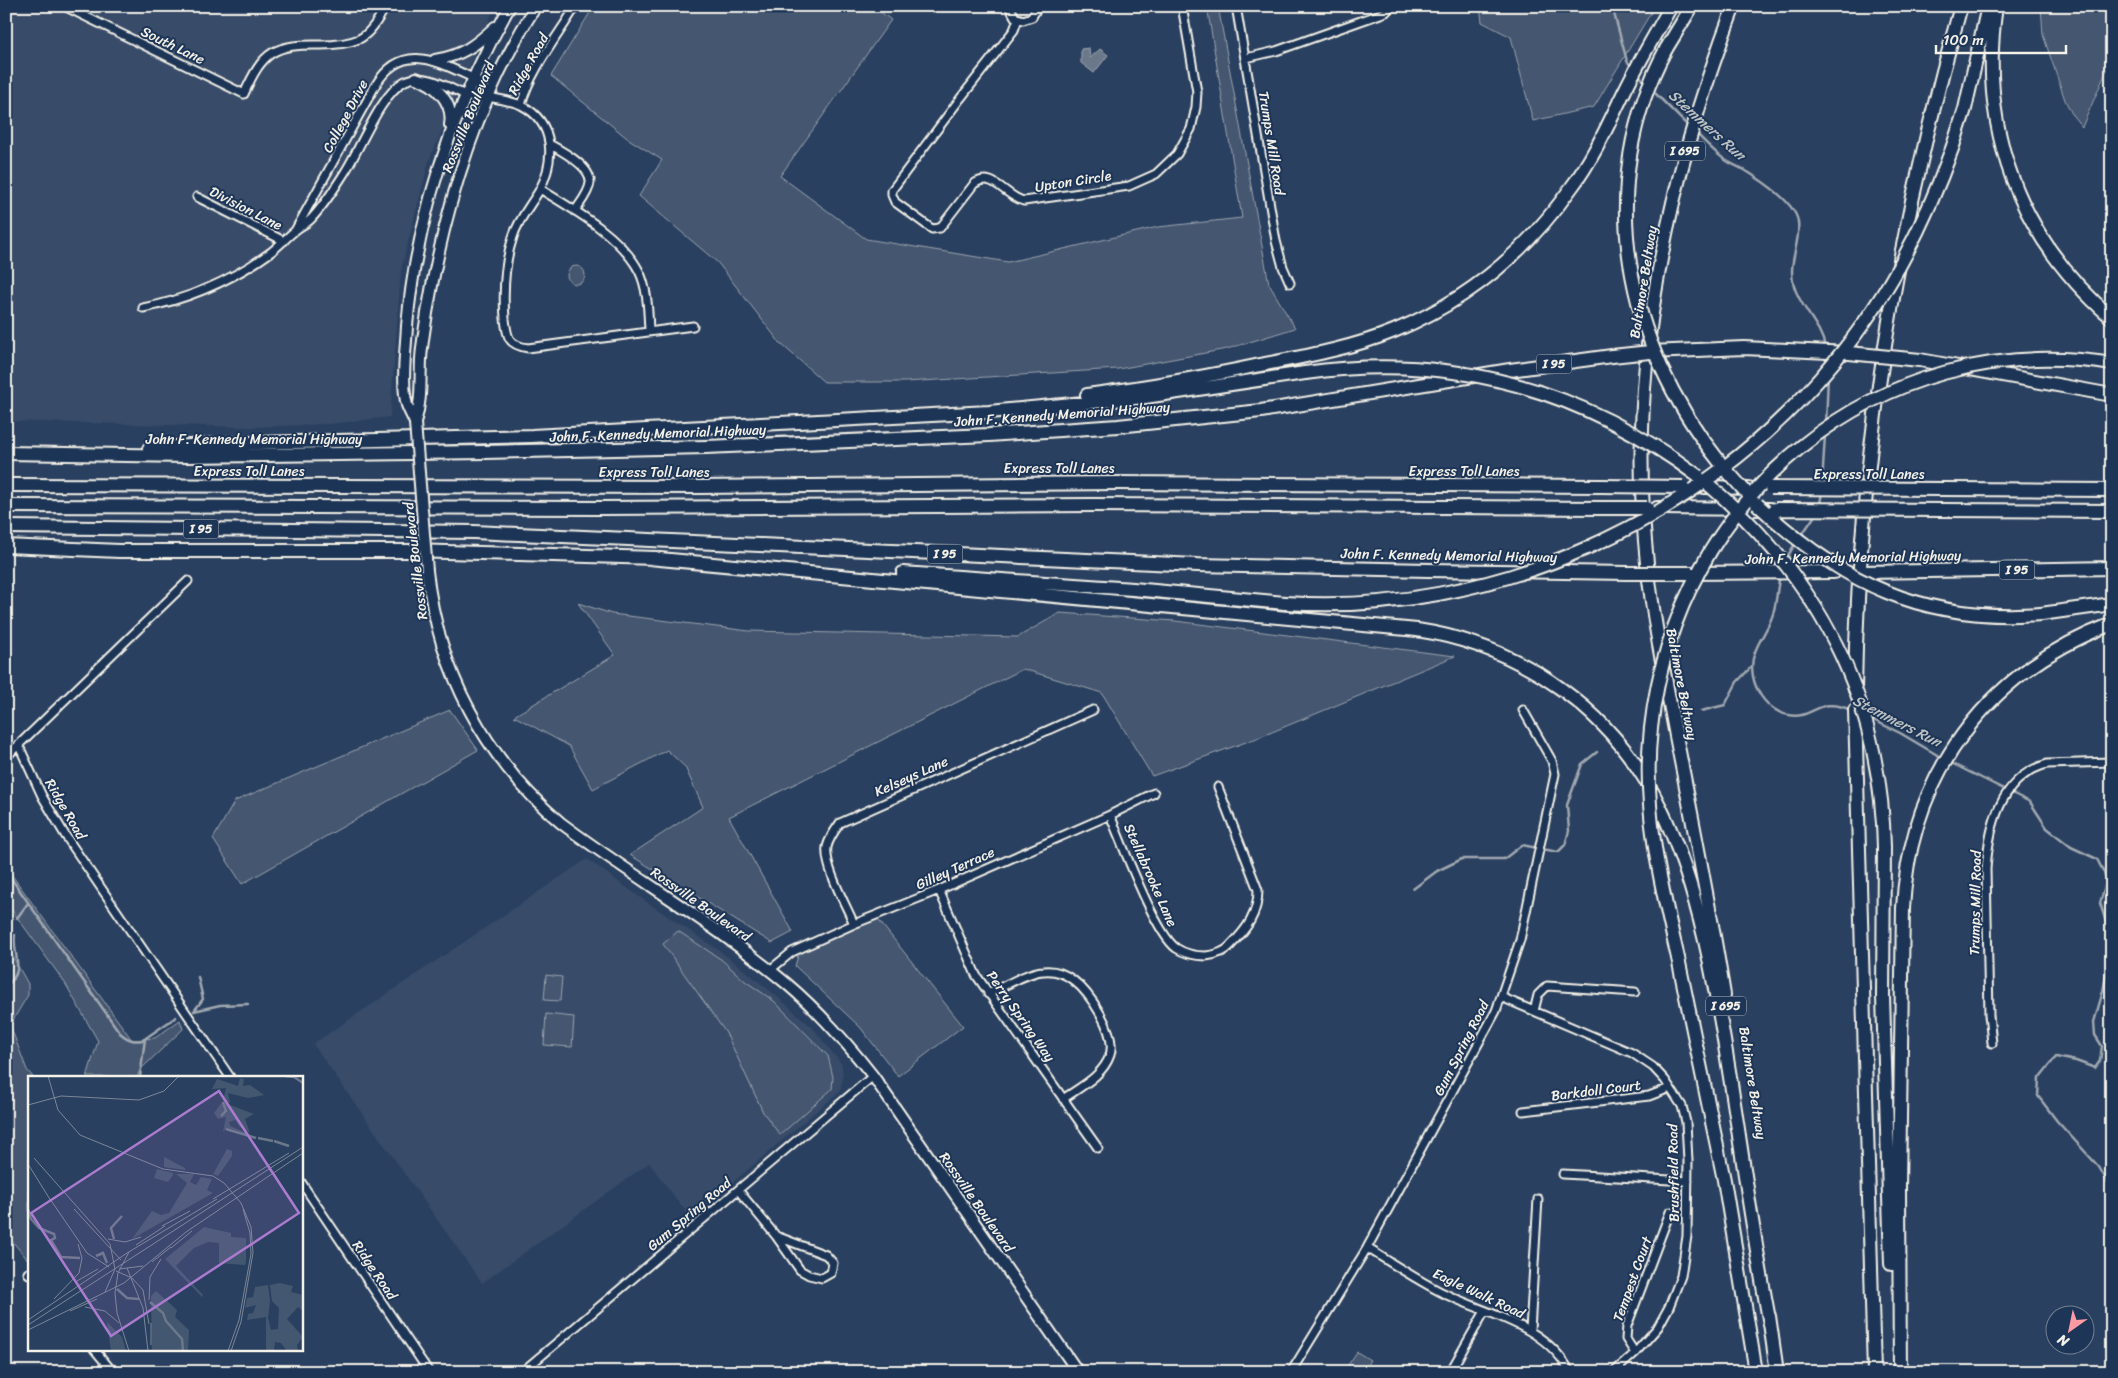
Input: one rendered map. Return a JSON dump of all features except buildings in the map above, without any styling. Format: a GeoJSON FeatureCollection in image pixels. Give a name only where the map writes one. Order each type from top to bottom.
{"type":"FeatureCollection","features":[{"type":"Feature","properties":{"kind":"highway"},"geometry":{"type":"LineString","coordinates":[[921,414],[1105,392],[1229,372],[1352,344],[1400,328],[1438,310],[1501,266],[1532,237],[1579,177],[1671,6]]}},
{"type":"Feature","properties":{"kind":"highway"},"geometry":{"type":"LineString","coordinates":[[1692,6],[1666,49],[1648,86],[1633,139],[1625,196],[1626,241],[1635,294],[1654,348],[1678,400],[1702,439],[1736,482],[1776,522],[1817,554],[1855,578],[1890,594],[1938,608],[1989,615],[2041,614],[2112,604]]}},
{"type":"Feature","properties":{"kind":"highway","name":"Baltimore Beltway"},"geometry":{"type":"LineString","coordinates":[[1734,6],[1694,123],[1662,246],[1646,358],[1641,416],[1641,465],[1645,541],[1654,614],[1734,1052],[1760,1232],[1777,1372]]}},
{"type":"Feature","properties":{"kind":"highway"},"geometry":{"type":"LineString","coordinates":[[1874,1372],[1855,732],[1856,629],[1860,558],[1872,444],[1894,287],[1916,180],[1961,6]]}},
{"type":"Feature","properties":{"kind":"highway"},"geometry":{"type":"LineString","coordinates":[[6,546],[170,552],[470,552],[721,560],[1142,590],[1284,603],[1337,604],[1410,598],[1466,588],[1506,577],[1573,554],[1611,536],[1680,498],[1716,473],[1767,432],[1795,406],[1834,363],[1882,296],[1913,242],[1930,206],[1965,109],[1988,6]]}},
{"type":"Feature","properties":{"kind":"highway"},"geometry":{"type":"LineString","coordinates":[[1996,6],[1992,41],[1992,87],[1998,134],[2013,183],[2027,214],[2053,255],[2074,282],[2112,318]]}},
{"type":"Feature","properties":{"kind":"highway","name":"John F. Kennedy Memorial Highway"},"geometry":{"type":"LineString","coordinates":[[6,454],[186,456],[715,447],[1071,430],[1292,407],[1612,356],[1696,349],[1744,348],[1824,351],[1920,360],[2112,395]]}},
{"type":"Feature","properties":{"kind":"highway"},"geometry":{"type":"LineString","coordinates":[[1756,1372],[1724,1180],[1659,872],[1651,824],[1648,770],[1651,722],[1662,667],[1676,623],[1700,568],[1734,515],[1765,479],[1807,441],[1855,409],[1894,390],[1930,377],[1999,362],[2061,359],[2112,364]]}},
{"type":"Feature","properties":{"kind":"highway"},"geometry":{"type":"LineString","coordinates":[[108,454],[193,445],[485,438],[921,414],[989,412],[1117,400],[1306,373],[1352,368],[1406,366],[1450,370],[1496,378],[1561,400],[1617,424],[1656,447],[1709,485],[1752,525],[1790,569],[1814,605],[1838,648],[1862,706],[1872,742],[1881,793],[1884,847],[1883,996],[1895,1372]]}},
{"type":"Feature","properties":{"kind":"highway","name":"Express Toll Lanes"},"geometry":{"type":"LineString","coordinates":[[6,485],[700,487],[1117,483],[2112,490]]}},
{"type":"Feature","properties":{"kind":"highway"},"geometry":{"type":"LineString","coordinates":[[6,506],[670,508],[1130,505],[2112,511]]}},
{"type":"Feature","properties":{"kind":"highway","name":"John F. Kennedy Memorial Highway"},"geometry":{"type":"LineString","coordinates":[[6,527],[484,533],[1207,565],[1428,570],[1627,573],[1922,572],[2112,568]]}},
{"type":"Feature","properties":{"kind":"highway"},"geometry":{"type":"LineString","coordinates":[[649,558],[1417,630],[1455,637],[1496,651],[1521,663],[1557,685],[1601,723],[1638,768],[1660,806],[1682,862],[1701,927],[1716,995],[1753,1235],[1770,1324]]}},
{"type":"Feature","properties":{"kind":"highway"},"geometry":{"type":"LineString","coordinates":[[1900,1372],[1899,1188],[1904,893],[1908,862],[1915,832],[1932,785],[1960,736],[1996,695],[2032,665],[2071,641],[2112,624]]}},
{"type":"Feature","properties":{"kind":"main road","name":"Rossville Boulevard"},"geometry":{"type":"LineString","coordinates":[[510,6],[473,78],[447,139],[420,240],[409,307],[405,350],[407,405],[415,423],[427,571],[439,635],[455,681],[480,729],[514,776],[561,823],[770,970],[821,1016],[873,1076],[1078,1372]]}},
{"type":"Feature","properties":{"kind":"main road","name":"Rossville Boulevard"},"geometry":{"type":"LineString","coordinates":[[415,423],[421,405],[424,336],[440,247],[459,172],[500,69],[536,6]]}},
{"type":"Feature","properties":{"kind":"main road"},"geometry":{"type":"LineString","coordinates":[[434,60],[453,56],[468,50],[502,19]]}},
{"type":"Feature","properties":{"kind":"main road"},"geometry":{"type":"LineString","coordinates":[[416,78],[432,86],[447,103],[450,116],[447,139]]}},
{"type":"Feature","properties":{"kind":"main road"},"geometry":{"type":"LineString","coordinates":[[473,78],[488,97]]}},
{"type":"Feature","properties":{"kind":"main road"},"geometry":{"type":"LineString","coordinates":[[466,95],[488,97]]}},
{"type":"Feature","properties":{"kind":"street","name":"South Lane"},"geometry":{"type":"LineString","coordinates":[[64,6],[244,94],[259,65],[269,54],[283,46],[297,44],[329,45],[347,43],[360,38],[370,30],[386,6]]}},
{"type":"Feature","properties":{"kind":"street","name":"Ridge Road"},"geometry":{"type":"LineString","coordinates":[[488,97],[521,105],[534,75],[576,6]]}},
{"type":"Feature","properties":{"kind":"street"},"geometry":{"type":"LineString","coordinates":[[1009,6],[1012,14],[1018,19],[1032,17],[1038,6]]}},
{"type":"Feature","properties":{"kind":"street","name":"Upton Circle"},"geometry":{"type":"LineString","coordinates":[[1018,19],[1014,30],[892,190],[895,202],[932,229],[940,228],[974,184],[985,178],[1013,197],[1024,201],[1129,186],[1147,179],[1169,163],[1186,140],[1191,129],[1196,107],[1197,92],[1182,6]]}},
{"type":"Feature","properties":{"kind":"street","name":"Trumps Mill Road"},"geometry":{"type":"LineString","coordinates":[[1236,6],[1276,240],[1290,283]]}},
{"type":"Feature","properties":{"kind":"street"},"geometry":{"type":"LineString","coordinates":[[1246,58],[1276,51],[1386,12],[1391,6]]}},
{"type":"Feature","properties":{"kind":"street","name":"College Drive"},"geometry":{"type":"LineString","coordinates":[[296,229],[379,79],[392,66],[409,59],[434,60],[473,78]]}},
{"type":"Feature","properties":{"kind":"street"},"geometry":{"type":"LineString","coordinates":[[416,78],[433,81],[466,95]]}},
{"type":"Feature","properties":{"kind":"street","name":"College Drive"},"geometry":{"type":"LineString","coordinates":[[143,308],[195,293],[228,278],[251,265],[312,218],[345,172],[391,92],[406,81],[416,78]]}},
{"type":"Feature","properties":{"kind":"street"},"geometry":{"type":"LineString","coordinates":[[521,105],[541,123],[551,145],[550,164],[540,189],[513,235],[508,254],[504,295],[507,330],[511,342],[516,346],[528,348],[693,326]]}},
{"type":"Feature","properties":{"kind":"street"},"geometry":{"type":"LineString","coordinates":[[551,145],[579,164],[586,171],[590,179],[588,190],[575,211]]}},
{"type":"Feature","properties":{"kind":"street"},"geometry":{"type":"LineString","coordinates":[[540,189],[575,211],[620,246],[639,272],[646,293],[649,331]]}},
{"type":"Feature","properties":{"kind":"street","name":"Division Lane"},"geometry":{"type":"LineString","coordinates":[[197,197],[284,241]]}},
{"type":"Feature","properties":{"kind":"street"},"geometry":{"type":"LineString","coordinates":[[6,758],[188,581]]}},
{"type":"Feature","properties":{"kind":"street","name":"Kelseys Lane"},"geometry":{"type":"LineString","coordinates":[[854,924],[828,861],[827,848],[832,835],[840,823],[1093,710]]}},
{"type":"Feature","properties":{"kind":"street","name":"Gum Spring Road"},"geometry":{"type":"LineString","coordinates":[[1291,1372],[1367,1248],[1481,1042],[1501,997],[1520,940],[1555,774],[1552,760],[1523,710]]}},
{"type":"Feature","properties":{"kind":"street","name":"Ridge Road"},"geometry":{"type":"LineString","coordinates":[[19,746],[42,796],[65,835],[229,1076]]}},
{"type":"Feature","properties":{"kind":"street","name":"Trumps Mill Road"},"geometry":{"type":"LineString","coordinates":[[1992,1043],[1989,1016],[1986,870],[1994,816],[2012,786],[2029,771],[2047,764],[2112,762]]}},
{"type":"Feature","properties":{"kind":"street","name":"Stellabrooke Lane"},"geometry":{"type":"LineString","coordinates":[[1110,814],[1145,897],[1166,939],[1176,948],[1188,954],[1213,955],[1227,949],[1236,940],[1255,914],[1258,902],[1258,890],[1218,787]]}},
{"type":"Feature","properties":{"kind":"street","name":"Gilley Terrace"},"geometry":{"type":"LineString","coordinates":[[770,970],[792,952],[854,924],[939,890],[1154,793]]}},
{"type":"Feature","properties":{"kind":"street","name":"Perry Spring Way"},"geometry":{"type":"LineString","coordinates":[[939,890],[976,975],[1098,1148]]}},
{"type":"Feature","properties":{"kind":"street"},"geometry":{"type":"LineString","coordinates":[[988,994],[1036,973],[1053,971],[1074,980],[1090,1000],[1107,1025],[1111,1036],[1110,1054],[1106,1065],[1099,1072],[1063,1099]]}},
{"type":"Feature","properties":{"kind":"street"},"geometry":{"type":"LineString","coordinates":[[1534,1011],[1538,994],[1547,986],[1635,992]]}},
{"type":"Feature","properties":{"kind":"street","name":"Brushfield Road"},"geometry":{"type":"LineString","coordinates":[[1501,997],[1632,1053],[1653,1067],[1682,1106],[1686,1122],[1688,1181],[1687,1236],[1681,1276],[1662,1320],[1636,1354],[1614,1372]]}},
{"type":"Feature","properties":{"kind":"street","name":"Gum Spring Road"},"geometry":{"type":"LineString","coordinates":[[522,1372],[873,1076]]}},
{"type":"Feature","properties":{"kind":"street","name":"Barkdoll Court"},"geometry":{"type":"LineString","coordinates":[[1523,1110],[1650,1096],[1670,1088]]}},
{"type":"Feature","properties":{"kind":"street"},"geometry":{"type":"LineString","coordinates":[[1563,1174],[1688,1181]]}},
{"type":"Feature","properties":{"kind":"street","name":"Ridge Road"},"geometry":{"type":"LineString","coordinates":[[302,1183],[428,1372]]}},
{"type":"Feature","properties":{"kind":"street"},"geometry":{"type":"LineString","coordinates":[[738,1190],[776,1236],[800,1270],[809,1275],[822,1278],[831,1273],[833,1263],[826,1254],[776,1236]]}},
{"type":"Feature","properties":{"kind":"street"},"geometry":{"type":"LineString","coordinates":[[1530,1330],[1538,1199]]}},
{"type":"Feature","properties":{"kind":"street","name":"Tempest Court"},"geometry":{"type":"LineString","coordinates":[[1636,1354],[1626,1339],[1628,1326],[1670,1212]]}},
{"type":"Feature","properties":{"kind":"street","name":"Eagle Walk Road"},"geometry":{"type":"LineString","coordinates":[[1367,1248],[1442,1292],[1530,1330],[1558,1353],[1570,1372]]}},
{"type":"Feature","properties":{"kind":"street"},"geometry":{"type":"LineString","coordinates":[[1450,1372],[1485,1310]]}},
{"type":"Feature","properties":{"kind":"street"},"geometry":{"type":"LineString","coordinates":[[95,1350],[113,1372]]}},
{"type":"Feature","properties":{"kind":"shaded area"},"geometry":{"type":"Polygon","coordinates":[[[6,6],[495,6],[429,161],[401,270],[390,417],[329,424],[251,427],[6,421],[6,6]]]}},
{"type":"Feature","properties":{"kind":"shaded area"},"geometry":{"type":"Polygon","coordinates":[[[594,6],[873,6],[891,20],[780,176],[866,239],[1008,262],[1158,227],[1242,218],[1207,6],[1218,6],[1269,284],[1295,328],[1227,349],[1118,369],[905,382],[824,382],[780,343],[718,263],[639,196],[662,160],[627,138],[551,76],[594,6]]]}},
{"type":"Feature","properties":{"kind":"shaded area"},"geometry":{"type":"Polygon","coordinates":[[[1480,6],[1655,6],[1594,107],[1533,121],[1511,37],[1482,22],[1480,6]]]}},
{"type":"Feature","properties":{"kind":"shaded area"},"geometry":{"type":"Polygon","coordinates":[[[2041,6],[2112,6],[2112,58],[2082,127],[2073,116],[2065,100],[2043,35],[2041,6]]]}},
{"type":"Feature","properties":{"kind":"shaded area"},"geometry":{"type":"Polygon","coordinates":[[[1089,48],[1090,58],[1100,49],[1108,55],[1094,73],[1081,63],[1081,49],[1089,48]]]}},
{"type":"Feature","properties":{"kind":"shaded area"},"geometry":{"type":"Polygon","coordinates":[[[572,266],[580,266],[585,271],[583,282],[572,284],[567,279],[567,271],[572,266]]]}},
{"type":"Feature","properties":{"kind":"shaded area"},"geometry":{"type":"Polygon","coordinates":[[[578,603],[612,614],[749,631],[1018,637],[1060,613],[1175,621],[1455,656],[1260,737],[1152,776],[1102,693],[1023,669],[729,817],[793,932],[772,943],[630,855],[703,807],[685,767],[667,750],[593,789],[569,746],[514,716],[615,655],[578,603]]]}},
{"type":"Feature","properties":{"kind":"shaded area"},"geometry":{"type":"Polygon","coordinates":[[[450,710],[478,750],[242,884],[213,839],[235,801],[450,710]]]}},
{"type":"Feature","properties":{"kind":"shaded area"},"geometry":{"type":"Polygon","coordinates":[[[587,859],[720,951],[813,1028],[842,1065],[843,1078],[840,1091],[691,1218],[649,1163],[482,1283],[313,1044],[587,859]]]}},
{"type":"Feature","properties":{"kind":"shaded area"},"geometry":{"type":"Polygon","coordinates":[[[6,867],[132,1040],[155,1038],[180,1020],[183,1029],[140,1070],[137,1076],[87,1076],[98,1041],[65,983],[6,902],[6,867]]]}},
{"type":"Feature","properties":{"kind":"shaded area"},"geometry":{"type":"Polygon","coordinates":[[[876,917],[963,1026],[898,1076],[860,1027],[795,966],[801,946],[876,917]]]}},
{"type":"Feature","properties":{"kind":"shaded area"},"geometry":{"type":"Polygon","coordinates":[[[678,931],[722,960],[745,981],[774,1001],[828,1056],[833,1077],[832,1089],[780,1135],[763,1112],[726,1033],[663,944],[678,931]]]}},
{"type":"Feature","properties":{"kind":"shaded area"},"geometry":{"type":"Polygon","coordinates":[[[6,944],[28,984],[28,995],[10,1025],[27,1070],[32,1076],[28,1076],[28,1260],[6,1234],[6,944]]]}},
{"type":"Feature","properties":{"kind":"shaded area"},"geometry":{"type":"Polygon","coordinates":[[[546,975],[562,977],[560,1001],[544,1000],[546,975]]]}},
{"type":"Feature","properties":{"kind":"shaded area"},"geometry":{"type":"Polygon","coordinates":[[[546,1014],[574,1017],[572,1047],[544,1045],[546,1014]]]}},
{"type":"Feature","properties":{"kind":"shaded area"},"geometry":{"type":"Polygon","coordinates":[[[1357,1352],[1370,1360],[1363,1372],[1351,1372],[1346,1368],[1357,1352]]]}},
{"type":"Feature","properties":{"kind":"waterway","name":"Stemmers Run"},"geometry":{"type":"LineString","coordinates":[[1612,6],[1627,61],[1631,66]]}},
{"type":"Feature","properties":{"kind":"waterway","name":"Stemmers Run"},"geometry":{"type":"LineString","coordinates":[[1638,74],[1646,83]]}},
{"type":"Feature","properties":{"kind":"waterway","name":"Stemmers Run"},"geometry":{"type":"LineString","coordinates":[[1653,91],[1690,128]]}},
{"type":"Feature","properties":{"kind":"waterway","name":"Stemmers Run"},"geometry":{"type":"LineString","coordinates":[[1696,133],[1720,156],[1764,183],[1792,208],[1798,222],[1798,238],[1793,261],[1792,278],[1797,294],[1819,331],[1825,347]]}},
{"type":"Feature","properties":{"kind":"waterway","name":"Stemmers Run"},"geometry":{"type":"LineString","coordinates":[[1826,425],[1828,375]]}},
{"type":"Feature","properties":{"kind":"waterway","name":"Stemmers Run"},"geometry":{"type":"LineString","coordinates":[[1822,485],[1825,435]]}},
{"type":"Feature","properties":{"kind":"waterway","name":"Stemmers Run"},"geometry":{"type":"LineString","coordinates":[[1820,504],[1822,492]]}},
{"type":"Feature","properties":{"kind":"waterway","name":"Stemmers Run"},"geometry":{"type":"LineString","coordinates":[[1801,536],[1816,514]]}},
{"type":"Feature","properties":{"kind":"waterway","name":"Stemmers Run"},"geometry":{"type":"LineString","coordinates":[[1786,559],[1796,542]]}},
{"type":"Feature","properties":{"kind":"waterway","name":"Stemmers Run"},"geometry":{"type":"LineString","coordinates":[[1780,576],[1773,616],[1752,661],[1752,671],[1758,691],[1771,707],[1789,715],[1797,716],[1823,706],[1831,705],[1851,710]]}},
{"type":"Feature","properties":{"kind":"waterway"},"geometry":{"type":"LineString","coordinates":[[1701,711],[1725,705],[1737,682],[1752,666]]}},
{"type":"Feature","properties":{"kind":"waterway","name":"Stemmers Run"},"geometry":{"type":"LineString","coordinates":[[1867,717],[1900,733],[1944,759]]}},
{"type":"Feature","properties":{"kind":"waterway"},"geometry":{"type":"LineString","coordinates":[[1413,889],[1437,871],[1462,859],[1504,859],[1522,845],[1558,852],[1565,845],[1569,831],[1567,805],[1582,764],[1597,752]]}},
{"type":"Feature","properties":{"kind":"waterway","name":"Stemmers Run"},"geometry":{"type":"LineString","coordinates":[[1951,763],[2030,802],[2047,828],[2071,847],[2097,859],[2107,879],[2100,903],[2107,925],[2110,955],[2103,991],[2094,1022],[2095,1035],[2102,1046],[2100,1061],[2095,1068],[2076,1061],[2056,1057],[2039,1078],[2038,1096],[2057,1121],[2099,1167],[2112,1190]]}},
{"type":"Feature","properties":{"kind":"waterway"},"geometry":{"type":"LineString","coordinates":[[6,871],[120,1033],[130,1040],[143,1040],[176,1017]]}},
{"type":"Feature","properties":{"kind":"waterway"},"geometry":{"type":"LineString","coordinates":[[17,918],[28,903]]}},
{"type":"Feature","properties":{"kind":"waterway"},"geometry":{"type":"LineString","coordinates":[[6,986],[16,974],[15,935]]}},
{"type":"Feature","properties":{"kind":"waterway"},"geometry":{"type":"LineString","coordinates":[[194,1011],[203,999],[198,977]]}},
{"type":"Feature","properties":{"kind":"waterway"},"geometry":{"type":"LineString","coordinates":[[194,1011],[220,1005],[248,1004]]}},
{"type":"Feature","properties":{"kind":"waterway"},"geometry":{"type":"LineString","coordinates":[[140,1076],[145,1039]]}}]}
